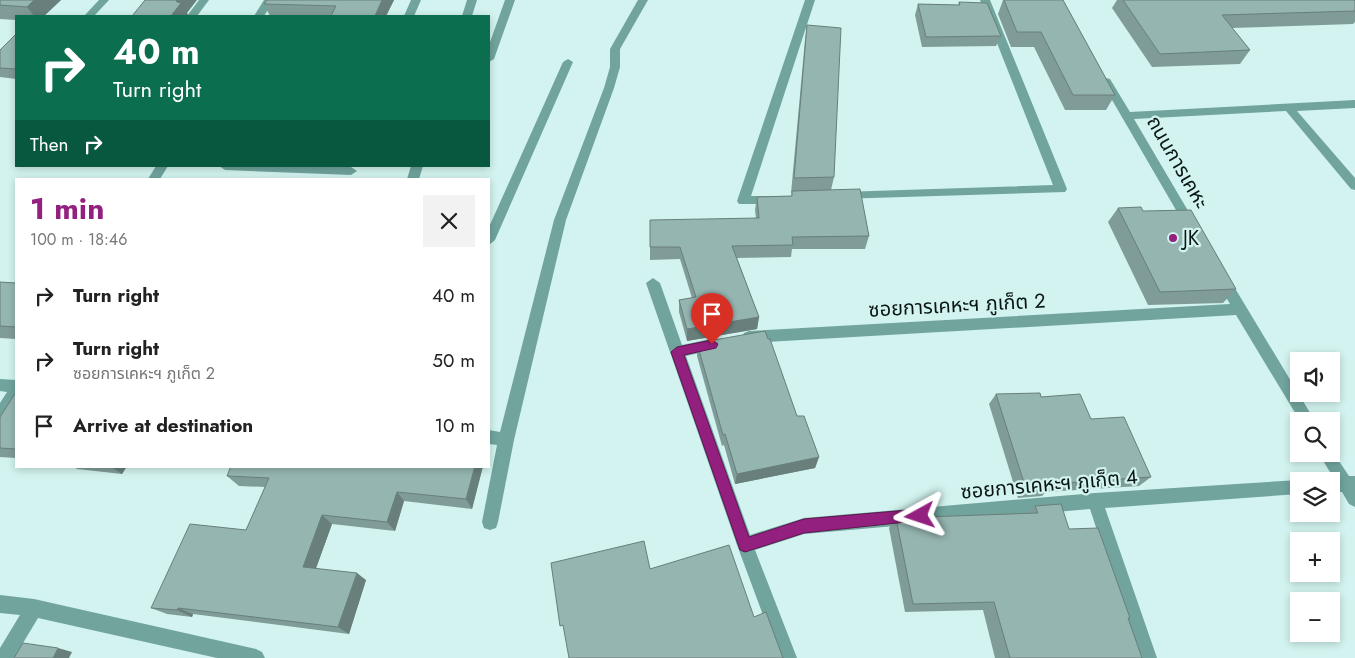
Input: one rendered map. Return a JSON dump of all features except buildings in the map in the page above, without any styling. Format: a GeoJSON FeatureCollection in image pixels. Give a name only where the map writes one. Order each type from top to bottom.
{"type":"FeatureCollection","features":[{"type":"Feature","properties":{"kind":"street"},"geometry":{"type":"LineString","coordinates":[[91,15],[104,0]]}},
{"type":"Feature","properties":{"kind":"street"},"geometry":{"type":"LineString","coordinates":[[193,15],[204,0]]}},
{"type":"Feature","properties":{"kind":"street"},"geometry":{"type":"LineString","coordinates":[[260,15],[269,0]]}},
{"type":"Feature","properties":{"kind":"street"},"geometry":{"type":"LineString","coordinates":[[409,15],[416,0]]}},
{"type":"Feature","properties":{"kind":"street"},"geometry":{"type":"LineString","coordinates":[[467,15],[472,0]]}},
{"type":"Feature","properties":{"kind":"street"},"geometry":{"type":"LineString","coordinates":[[490,56],[510,0]]}},
{"type":"Feature","properties":{"kind":"street"},"geometry":{"type":"LineString","coordinates":[[490,522],[506,440],[560,220],[609,88],[615,67],[615,48],[643,0]]}},
{"type":"Feature","properties":{"kind":"street"},"geometry":{"type":"LineString","coordinates":[[782,199],[743,201],[810,0]]}},
{"type":"Feature","properties":{"kind":"street"},"geometry":{"type":"LineString","coordinates":[[830,197],[1061,189],[985,0]]}},
{"type":"Feature","properties":{"kind":"street"},"geometry":{"type":"LineString","coordinates":[[490,238],[568,62]]}},
{"type":"Feature","properties":{"kind":"street","name":"ถนนการเคหะ"},"geometry":{"type":"LineString","coordinates":[[1097,66],[1195,234]]}},
{"type":"Feature","properties":{"kind":"street"},"geometry":{"type":"LineString","coordinates":[[1126,116],[1236,108],[1289,108],[1355,104]]}},
{"type":"Feature","properties":{"kind":"street"},"geometry":{"type":"LineString","coordinates":[[1289,108],[1355,186]]}},
{"type":"Feature","properties":{"kind":"street"},"geometry":{"type":"LineString","coordinates":[[155,178],[161,167]]}},
{"type":"Feature","properties":{"kind":"street"},"geometry":{"type":"LineString","coordinates":[[250,167],[351,171]]}},
{"type":"Feature","properties":{"kind":"street"},"geometry":{"type":"LineString","coordinates":[[1215,267],[1302,412]]}},
{"type":"Feature","properties":{"kind":"street"},"geometry":{"type":"LineString","coordinates":[[653,284],[745,545],[788,658]]}},
{"type":"Feature","properties":{"kind":"street","name":"ซอยการเคหะฯ ภูเก็ต 2"},"geometry":{"type":"LineString","coordinates":[[677,352],[734,340],[1240,310]]}},
{"type":"Feature","properties":{"kind":"street"},"geometry":{"type":"LineString","coordinates":[[0,385],[15,386]]}},
{"type":"Feature","properties":{"kind":"street"},"geometry":{"type":"LineString","coordinates":[[0,415],[15,392]]}},
{"type":"Feature","properties":{"kind":"street"},"geometry":{"type":"LineString","coordinates":[[490,437],[506,440]]}},
{"type":"Feature","properties":{"kind":"street"},"geometry":{"type":"LineString","coordinates":[[1332,462],[1344,484],[1355,499]]}},
{"type":"Feature","properties":{"kind":"street","name":"ซอยการเคหะฯ ภูเก็ต 4"},"geometry":{"type":"LineString","coordinates":[[745,545],[804,526],[1095,501],[1290,488]]}},
{"type":"Feature","properties":{"kind":"street"},"geometry":{"type":"LineString","coordinates":[[1095,501],[1148,658]]}},
{"type":"Feature","properties":{"kind":"street"},"geometry":{"type":"LineString","coordinates":[[0,604],[34,608],[256,658]]}},
{"type":"Feature","properties":{"kind":"street"},"geometry":{"type":"LineString","coordinates":[[4,658],[34,608]]}},
{"type":"Feature","properties":{"kind":"place","name":"JK"},"geometry":{"type":"Point","coordinates":[1173,238]}},
{"type":"Feature","properties":{"kind":"route"},"geometry":{"type":"LineString","coordinates":[[712,344],[677,352],[745,545],[804,526],[920,516]]}}]}
